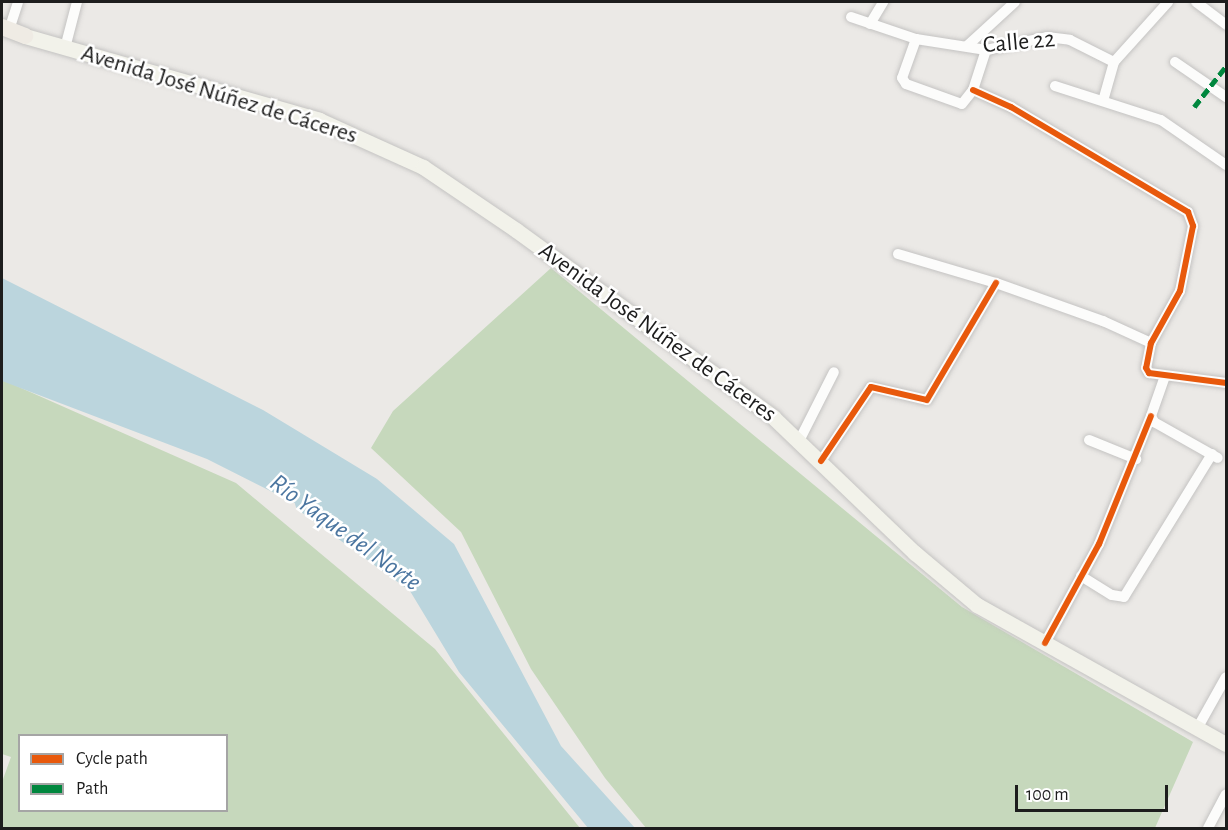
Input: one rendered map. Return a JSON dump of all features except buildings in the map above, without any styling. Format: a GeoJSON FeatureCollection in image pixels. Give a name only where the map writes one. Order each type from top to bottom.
{"type":"FeatureCollection","features":[{"type":"Feature","properties":{"kind":"main road","name":"Avenida José Núñez de Cáceres"},"geometry":{"type":"LineString","coordinates":[[9,31],[319,120],[423,167],[516,230],[773,417],[945,579],[977,605],[1227,744]]}},
{"type":"Feature","properties":{"kind":"street"},"geometry":{"type":"LineString","coordinates":[[9,31],[18,2]]}},
{"type":"Feature","properties":{"kind":"street"},"geometry":{"type":"LineString","coordinates":[[65,48],[77,2]]}},
{"type":"Feature","properties":{"kind":"street"},"geometry":{"type":"LineString","coordinates":[[870,24],[883,2]]}},
{"type":"Feature","properties":{"kind":"street"},"geometry":{"type":"LineString","coordinates":[[967,46],[1015,2]]}},
{"type":"Feature","properties":{"kind":"street"},"geometry":{"type":"LineString","coordinates":[[1103,101],[1114,62],[1168,2]]}},
{"type":"Feature","properties":{"kind":"street"},"geometry":{"type":"LineString","coordinates":[[1196,2],[1227,25]]}},
{"type":"Feature","properties":{"kind":"street","name":"Calle 22"},"geometry":{"type":"LineString","coordinates":[[850,17],[916,39],[986,50],[1047,37],[1070,40],[1114,62]]}},
{"type":"Feature","properties":{"kind":"street"},"geometry":{"type":"LineString","coordinates":[[916,39],[902,78],[906,84],[962,104],[973,90],[986,50]]}},
{"type":"Feature","properties":{"kind":"street"},"geometry":{"type":"LineString","coordinates":[[1175,62],[1227,97]]}},
{"type":"Feature","properties":{"kind":"street"},"geometry":{"type":"LineString","coordinates":[[1054,86],[1161,120],[1227,165]]}},
{"type":"Feature","properties":{"kind":"street"},"geometry":{"type":"LineString","coordinates":[[973,90],[1011,107],[1191,216],[1180,291],[1151,343],[1146,368],[1149,373],[1165,376],[1227,383]]}},
{"type":"Feature","properties":{"kind":"street"},"geometry":{"type":"LineString","coordinates":[[898,254],[996,284],[1103,321],[1151,343]]}},
{"type":"Feature","properties":{"kind":"street"},"geometry":{"type":"LineString","coordinates":[[821,461],[871,387],[927,400],[996,284]]}},
{"type":"Feature","properties":{"kind":"street"},"geometry":{"type":"LineString","coordinates":[[799,441],[834,372]]}},
{"type":"Feature","properties":{"kind":"street"},"geometry":{"type":"LineString","coordinates":[[1045,643],[1081,576],[1136,459],[1165,376]]}},
{"type":"Feature","properties":{"kind":"street"},"geometry":{"type":"LineString","coordinates":[[1081,576],[1112,595],[1124,597],[1215,456],[1154,422],[1151,416]]}},
{"type":"Feature","properties":{"kind":"street"},"geometry":{"type":"LineString","coordinates":[[1089,440],[1136,459]]}},
{"type":"Feature","properties":{"kind":"street"},"geometry":{"type":"LineString","coordinates":[[1198,727],[1227,677]]}},
{"type":"Feature","properties":{"kind":"street"},"geometry":{"type":"LineString","coordinates":[[1208,828],[1227,794]]}},
{"type":"Feature","properties":{"kind":"green space"},"geometry":{"type":"Polygon","coordinates":[[[551,268],[962,607],[1193,742],[1155,828],[646,828],[605,778],[531,669],[461,532],[371,448],[393,411],[551,268]]]}},
{"type":"Feature","properties":{"kind":"green space"},"geometry":{"type":"Polygon","coordinates":[[[3,380],[236,483],[435,649],[580,828],[2,828],[2,782],[11,757],[2,754],[3,380]]]}},
{"type":"Feature","properties":{"kind":"water","name":"Río Yaque del Norte"},"geometry":{"type":"Polygon","coordinates":[[[2,278],[263,410],[377,479],[454,544],[561,746],[635,828],[588,828],[459,672],[384,548],[207,459],[2,381],[2,278]]]}},
{"type":"Feature","properties":{"kind":"waterway","name":"Río Yaque del Norte"},"geometry":{"type":"LineString","coordinates":[[304,503],[416,584]]}},
{"type":"Feature","properties":{"kind":"marked path"},"geometry":{"type":"LineString","coordinates":[[1194,107],[1226,66]]}},
{"type":"Feature","properties":{"kind":"cycle path"},"geometry":{"type":"LineString","coordinates":[[973,90],[1011,107],[1188,212],[1193,226],[1180,291],[1151,343],[1146,368],[1149,373],[1226,383]]}},
{"type":"Feature","properties":{"kind":"cycle path"},"geometry":{"type":"LineString","coordinates":[[821,461],[871,387],[927,400],[996,283]]}},
{"type":"Feature","properties":{"kind":"cycle path"},"geometry":{"type":"LineString","coordinates":[[1045,643],[1099,544],[1151,416]]}}]}
